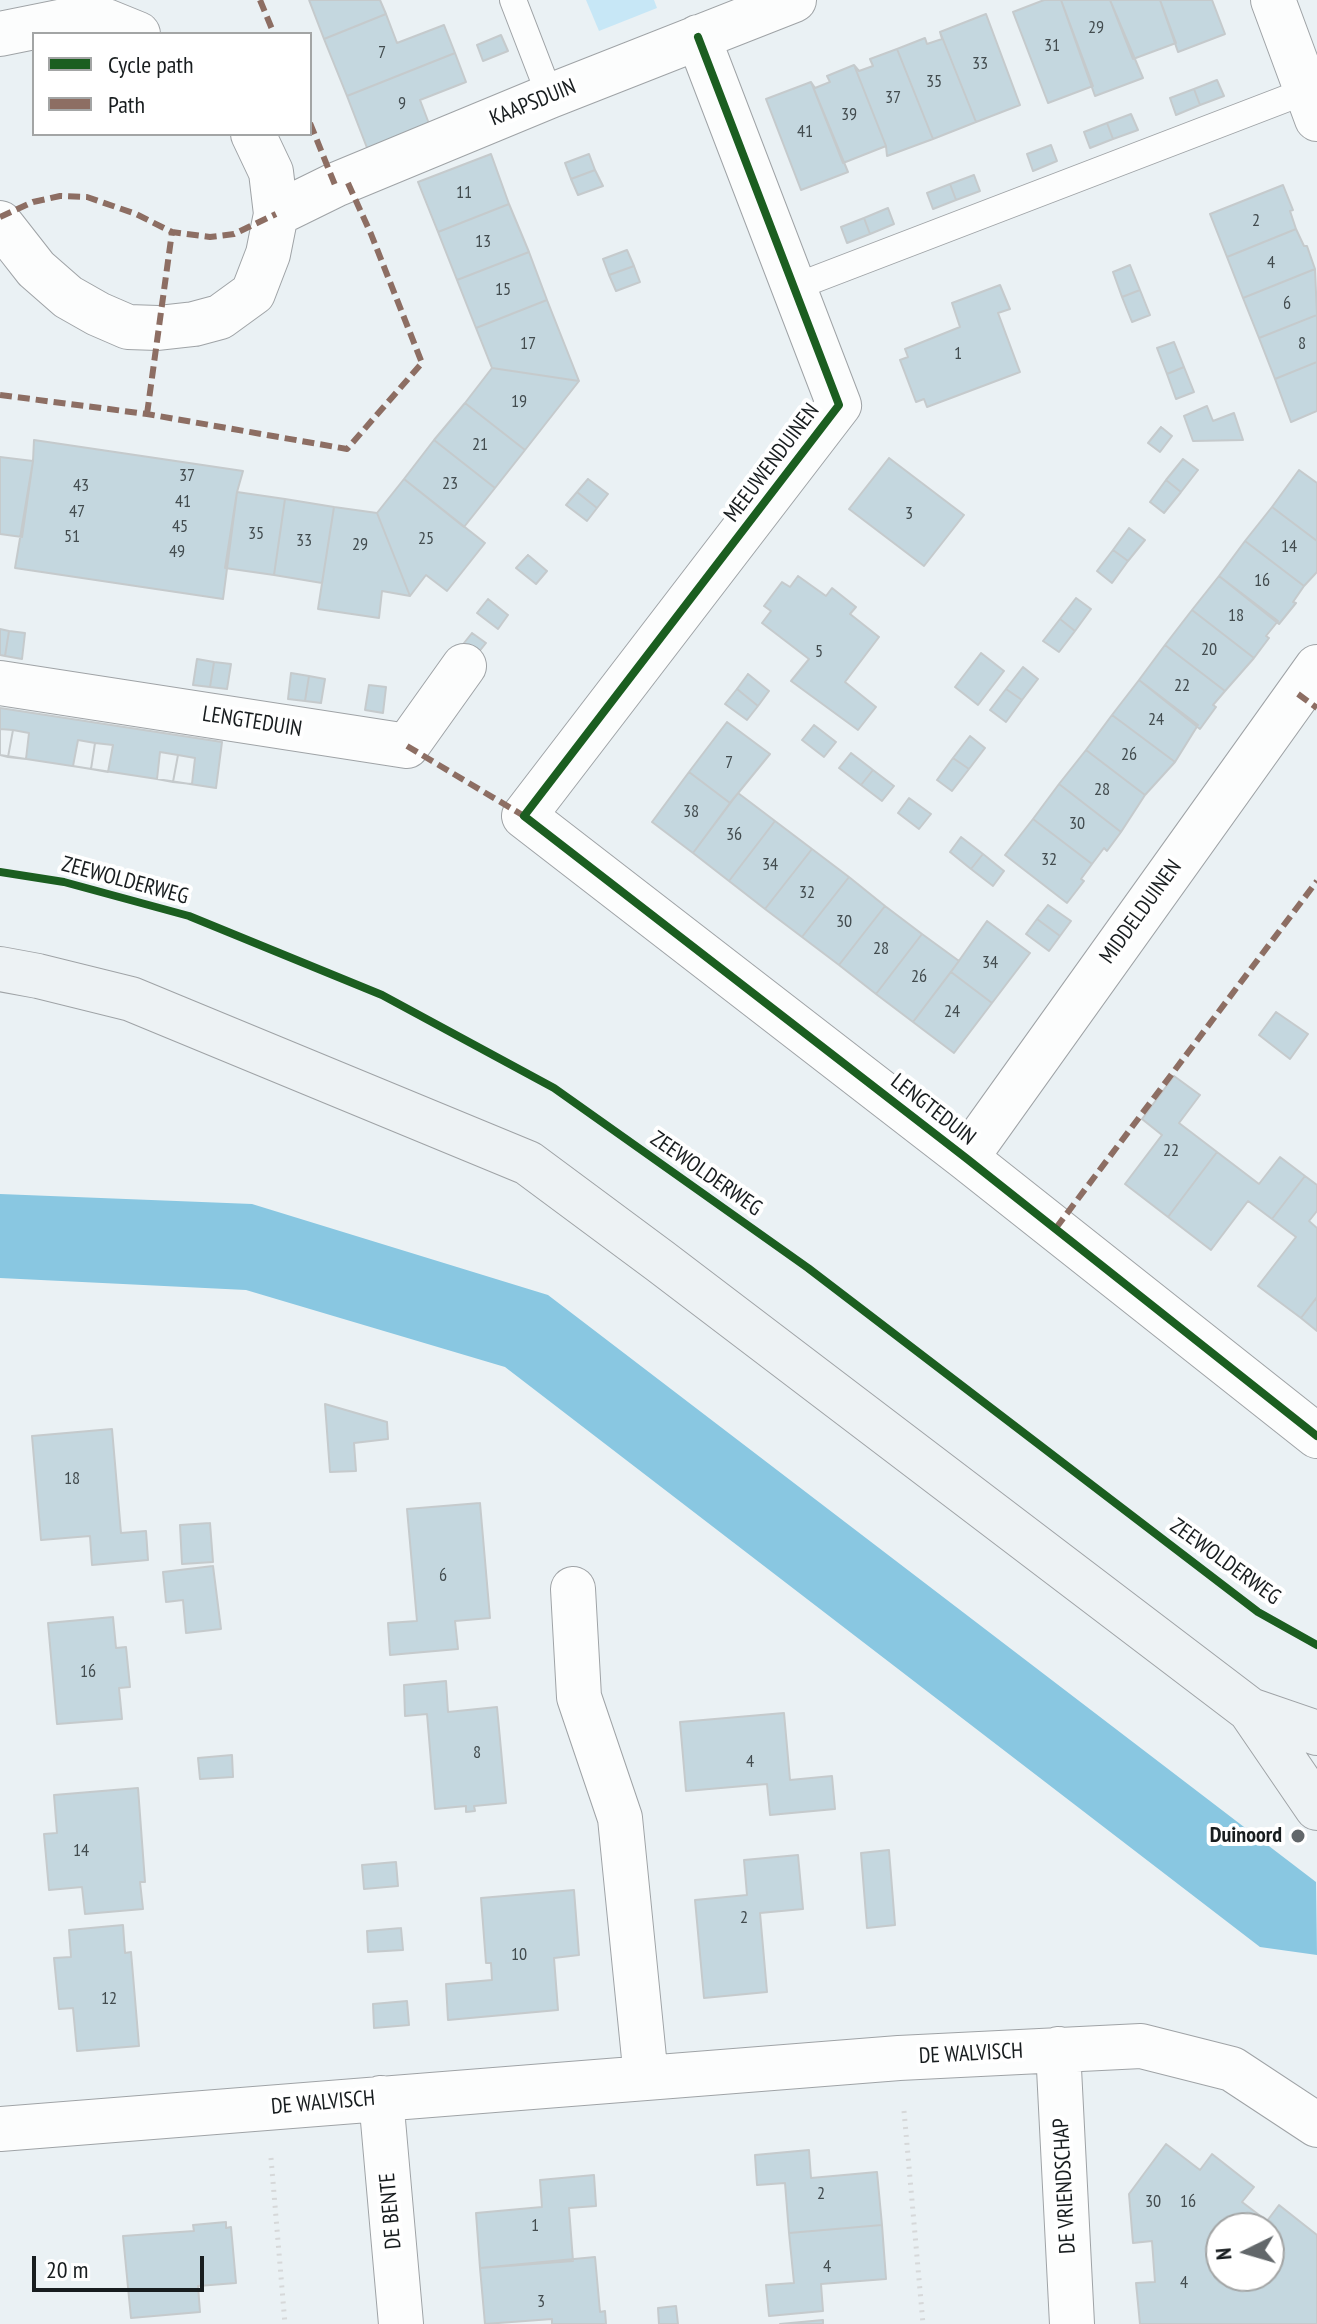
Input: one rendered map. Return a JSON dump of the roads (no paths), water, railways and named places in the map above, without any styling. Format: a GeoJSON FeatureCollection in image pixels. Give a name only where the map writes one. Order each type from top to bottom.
{"type":"FeatureCollection","features":[{"type":"Feature","properties":{"kind":"main road"},"geometry":{"type":"LineString","coordinates":[[0,969],[131,999],[528,1163],[1250,1710],[1317,1733]]}},
{"type":"Feature","properties":{"kind":"main road"},"geometry":{"type":"LineString","coordinates":[[1250,1710],[1317,1808]]}},
{"type":"Feature","properties":{"kind":"street","name":"KAAPSDUIN"},"geometry":{"type":"LineString","coordinates":[[276,214],[335,185],[550,96],[794,0]]}},
{"type":"Feature","properties":{"kind":"street"},"geometry":{"type":"LineString","coordinates":[[1273,0],[1312,105]]}},
{"type":"Feature","properties":{"kind":"street"},"geometry":{"type":"LineString","coordinates":[[0,34],[69,20],[106,21],[133,32]]}},
{"type":"Feature","properties":{"kind":"street","name":"MEEUWENDUINEN"},"geometry":{"type":"LineString","coordinates":[[524,816],[839,405],[698,37]]}},
{"type":"Feature","properties":{"kind":"street"},"geometry":{"type":"LineString","coordinates":[[0,223],[36,269],[68,297],[128,327],[158,328],[220,317],[253,293],[268,254],[276,214],[271,172],[254,136]]}},
{"type":"Feature","properties":{"kind":"street","name":"LENGTEDUIN"},"geometry":{"type":"LineString","coordinates":[[0,683],[407,746],[464,666]]}},
{"type":"Feature","properties":{"kind":"street","name":"MIDDELDUINEN"},"geometry":{"type":"LineString","coordinates":[[966,1158],[1317,667]]}},
{"type":"Feature","properties":{"kind":"street","name":"LENGTEDUIN"},"geometry":{"type":"LineString","coordinates":[[524,816],[966,1158],[1317,1436]]}},
{"type":"Feature","properties":{"kind":"street"},"geometry":{"type":"LineString","coordinates":[[573,1589],[579,1697],[620,1818],[646,2078]]}},
{"type":"Feature","properties":{"kind":"street","name":"DE WALVISCH"},"geometry":{"type":"LineString","coordinates":[[0,2129],[899,2058],[1141,2046],[1232,2069],[1316,2122]]}},
{"type":"Feature","properties":{"kind":"street","name":"DE VRIENDSCHAP"},"geometry":{"type":"LineString","coordinates":[[1058,2049],[1072,2324]]}},
{"type":"Feature","properties":{"kind":"street","name":"DE BENTE"},"geometry":{"type":"LineString","coordinates":[[381,2098],[401,2324]]}},
{"type":"Feature","properties":{"kind":"lane"},"geometry":{"type":"LineString","coordinates":[[513,0],[550,96]]}},
{"type":"Feature","properties":{"kind":"lane"},"geometry":{"type":"LineString","coordinates":[[795,287],[1312,105]]}},
{"type":"Feature","properties":{"kind":"water"},"geometry":{"type":"Polygon","coordinates":[[[0,1194],[252,1204],[548,1295],[1316,1882],[1317,1955],[1260,1947],[505,1367],[246,1290],[0,1278],[0,1194]]]}},
{"type":"Feature","properties":{"kind":"place","name":"Duinoord"},"geometry":{"type":"Point","coordinates":[1298,1836]}}]}
